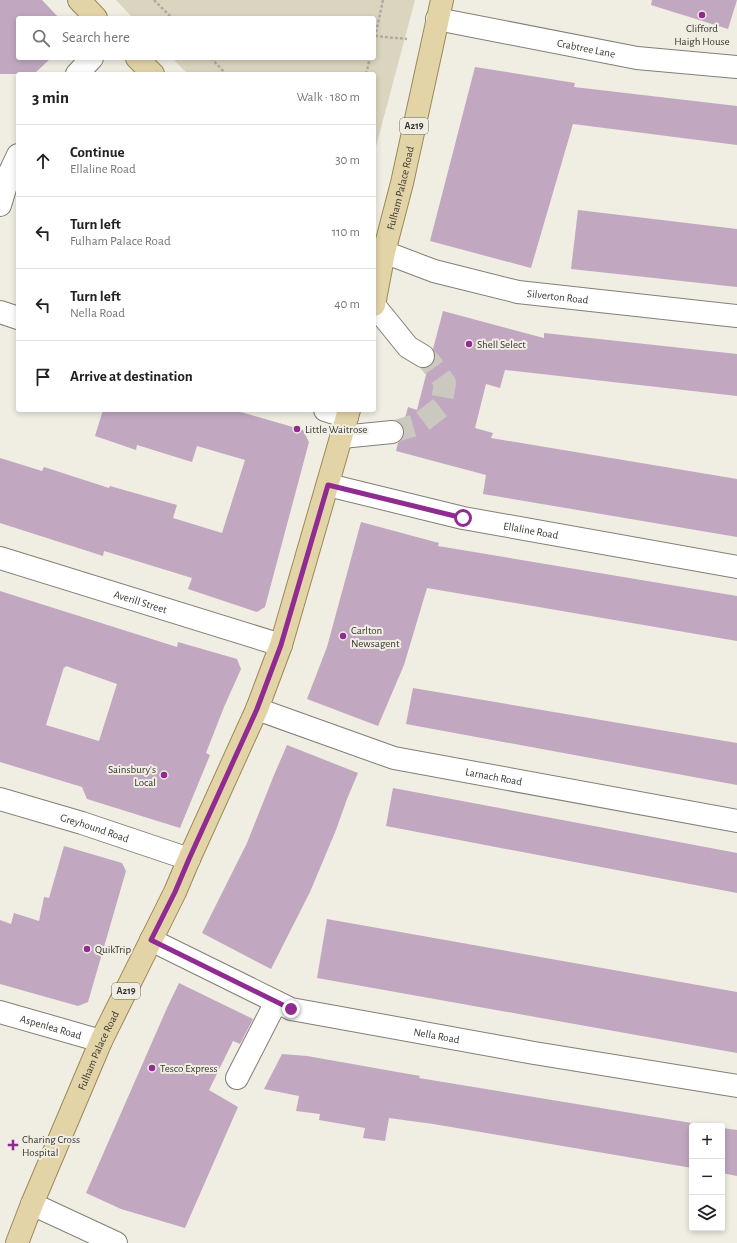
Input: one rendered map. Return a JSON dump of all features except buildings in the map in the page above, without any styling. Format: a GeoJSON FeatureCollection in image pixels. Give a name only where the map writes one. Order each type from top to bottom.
{"type":"FeatureCollection","features":[{"type":"Feature","properties":{"kind":"main road"},"geometry":{"type":"LineString","coordinates":[[79,0],[94,16]]}},
{"type":"Feature","properties":{"kind":"main road","name":"Fulham Palace Road"},"geometry":{"type":"LineString","coordinates":[[376,283],[379,250],[404,172],[440,9]]}},
{"type":"Feature","properties":{"kind":"main road"},"geometry":{"type":"LineString","coordinates":[[139,60],[151,72]]}},
{"type":"Feature","properties":{"kind":"main road","name":"Fulham Palace Road"},"geometry":{"type":"LineString","coordinates":[[17,1243],[101,1041],[175,892],[257,709],[281,645],[346,421]]}},
{"type":"Feature","properties":{"kind":"street","name":"Crabtree Lane"},"geometry":{"type":"LineString","coordinates":[[440,9],[637,58],[737,67]]}},
{"type":"Feature","properties":{"kind":"street"},"geometry":{"type":"LineString","coordinates":[[79,72],[90,60]]}},
{"type":"Feature","properties":{"kind":"street"},"geometry":{"type":"LineString","coordinates":[[0,206],[10,172],[16,160]]}},
{"type":"Feature","properties":{"kind":"street","name":"Silverton Road"},"geometry":{"type":"LineString","coordinates":[[379,250],[434,271],[518,292],[737,316]]}},
{"type":"Feature","properties":{"kind":"street"},"geometry":{"type":"LineString","coordinates":[[376,307],[408,347],[423,356]]}},
{"type":"Feature","properties":{"kind":"street"},"geometry":{"type":"LineString","coordinates":[[0,312],[16,317]]}},
{"type":"Feature","properties":{"kind":"street"},"geometry":{"type":"LineString","coordinates":[[329,412],[346,421],[392,432]]}},
{"type":"Feature","properties":{"kind":"street","name":"Ellaline Road"},"geometry":{"type":"LineString","coordinates":[[328,485],[463,518],[737,567]]}},
{"type":"Feature","properties":{"kind":"street","name":"Averill Street"},"geometry":{"type":"LineString","coordinates":[[0,558],[281,645]]}},
{"type":"Feature","properties":{"kind":"street","name":"Larnach Road"},"geometry":{"type":"LineString","coordinates":[[257,709],[394,758],[737,821]]}},
{"type":"Feature","properties":{"kind":"street","name":"Greyhound Road"},"geometry":{"type":"LineString","coordinates":[[0,799],[82,823],[189,859]]}},
{"type":"Feature","properties":{"kind":"street","name":"Nella Road"},"geometry":{"type":"LineString","coordinates":[[151,940],[291,1009],[534,1053],[737,1086]]}},
{"type":"Feature","properties":{"kind":"street"},"geometry":{"type":"LineString","coordinates":[[237,1078],[276,1002]]}},
{"type":"Feature","properties":{"kind":"street","name":"Aspenlea Road"},"geometry":{"type":"LineString","coordinates":[[0,1012],[101,1041]]}},
{"type":"Feature","properties":{"kind":"street"},"geometry":{"type":"LineString","coordinates":[[32,1204],[116,1243]]}},
{"type":"Feature","properties":{"kind":"path"},"geometry":{"type":"LineString","coordinates":[[154,0],[170,16]]}},
{"type":"Feature","properties":{"kind":"path"},"geometry":{"type":"LineString","coordinates":[[383,0],[376,36],[432,43]]}},
{"type":"Feature","properties":{"kind":"path"},"geometry":{"type":"LineString","coordinates":[[213,60],[224,72]]}},
{"type":"Feature","properties":{"kind":"path"},"geometry":{"type":"LineString","coordinates":[[366,72],[370,60]]}},
{"type":"Feature","properties":{"kind":"shaded area"},"geometry":{"type":"Polygon","coordinates":[[[116,0],[415,0],[376,146],[376,72],[186,72],[174,60],[376,60],[376,16],[131,16],[116,0]]]}},
{"type":"Feature","properties":{"kind":"tunnel"},"geometry":{"type":"LineString","coordinates":[[392,432],[419,424],[441,407],[445,383],[430,362],[423,356]]}},
{"type":"Feature","properties":{"kind":"place","name":"Clifford Haigh House"},"geometry":{"type":"Point","coordinates":[702,15]}},
{"type":"Feature","properties":{"kind":"place","name":"Shell Select"},"geometry":{"type":"Point","coordinates":[469,344]}},
{"type":"Feature","properties":{"kind":"place","name":"Little Waitrose"},"geometry":{"type":"Point","coordinates":[297,429]}},
{"type":"Feature","properties":{"kind":"place","name":"Carlton Newsagent"},"geometry":{"type":"Point","coordinates":[343,636]}},
{"type":"Feature","properties":{"kind":"place","name":"Sainsbury's Local"},"geometry":{"type":"Point","coordinates":[164,775]}},
{"type":"Feature","properties":{"kind":"place","name":"QuikTrip"},"geometry":{"type":"Point","coordinates":[87,949]}},
{"type":"Feature","properties":{"kind":"place","name":"Tesco Express"},"geometry":{"type":"Point","coordinates":[152,1068]}},
{"type":"Feature","properties":{"kind":"place","name":"Charing Cross Hospital"},"geometry":{"type":"Point","coordinates":[13,1145]}},
{"type":"Feature","properties":{"kind":"route"},"geometry":{"type":"LineString","coordinates":[[291,1009],[151,940],[175,892],[257,709],[281,645],[328,485],[463,518]]}}]}
